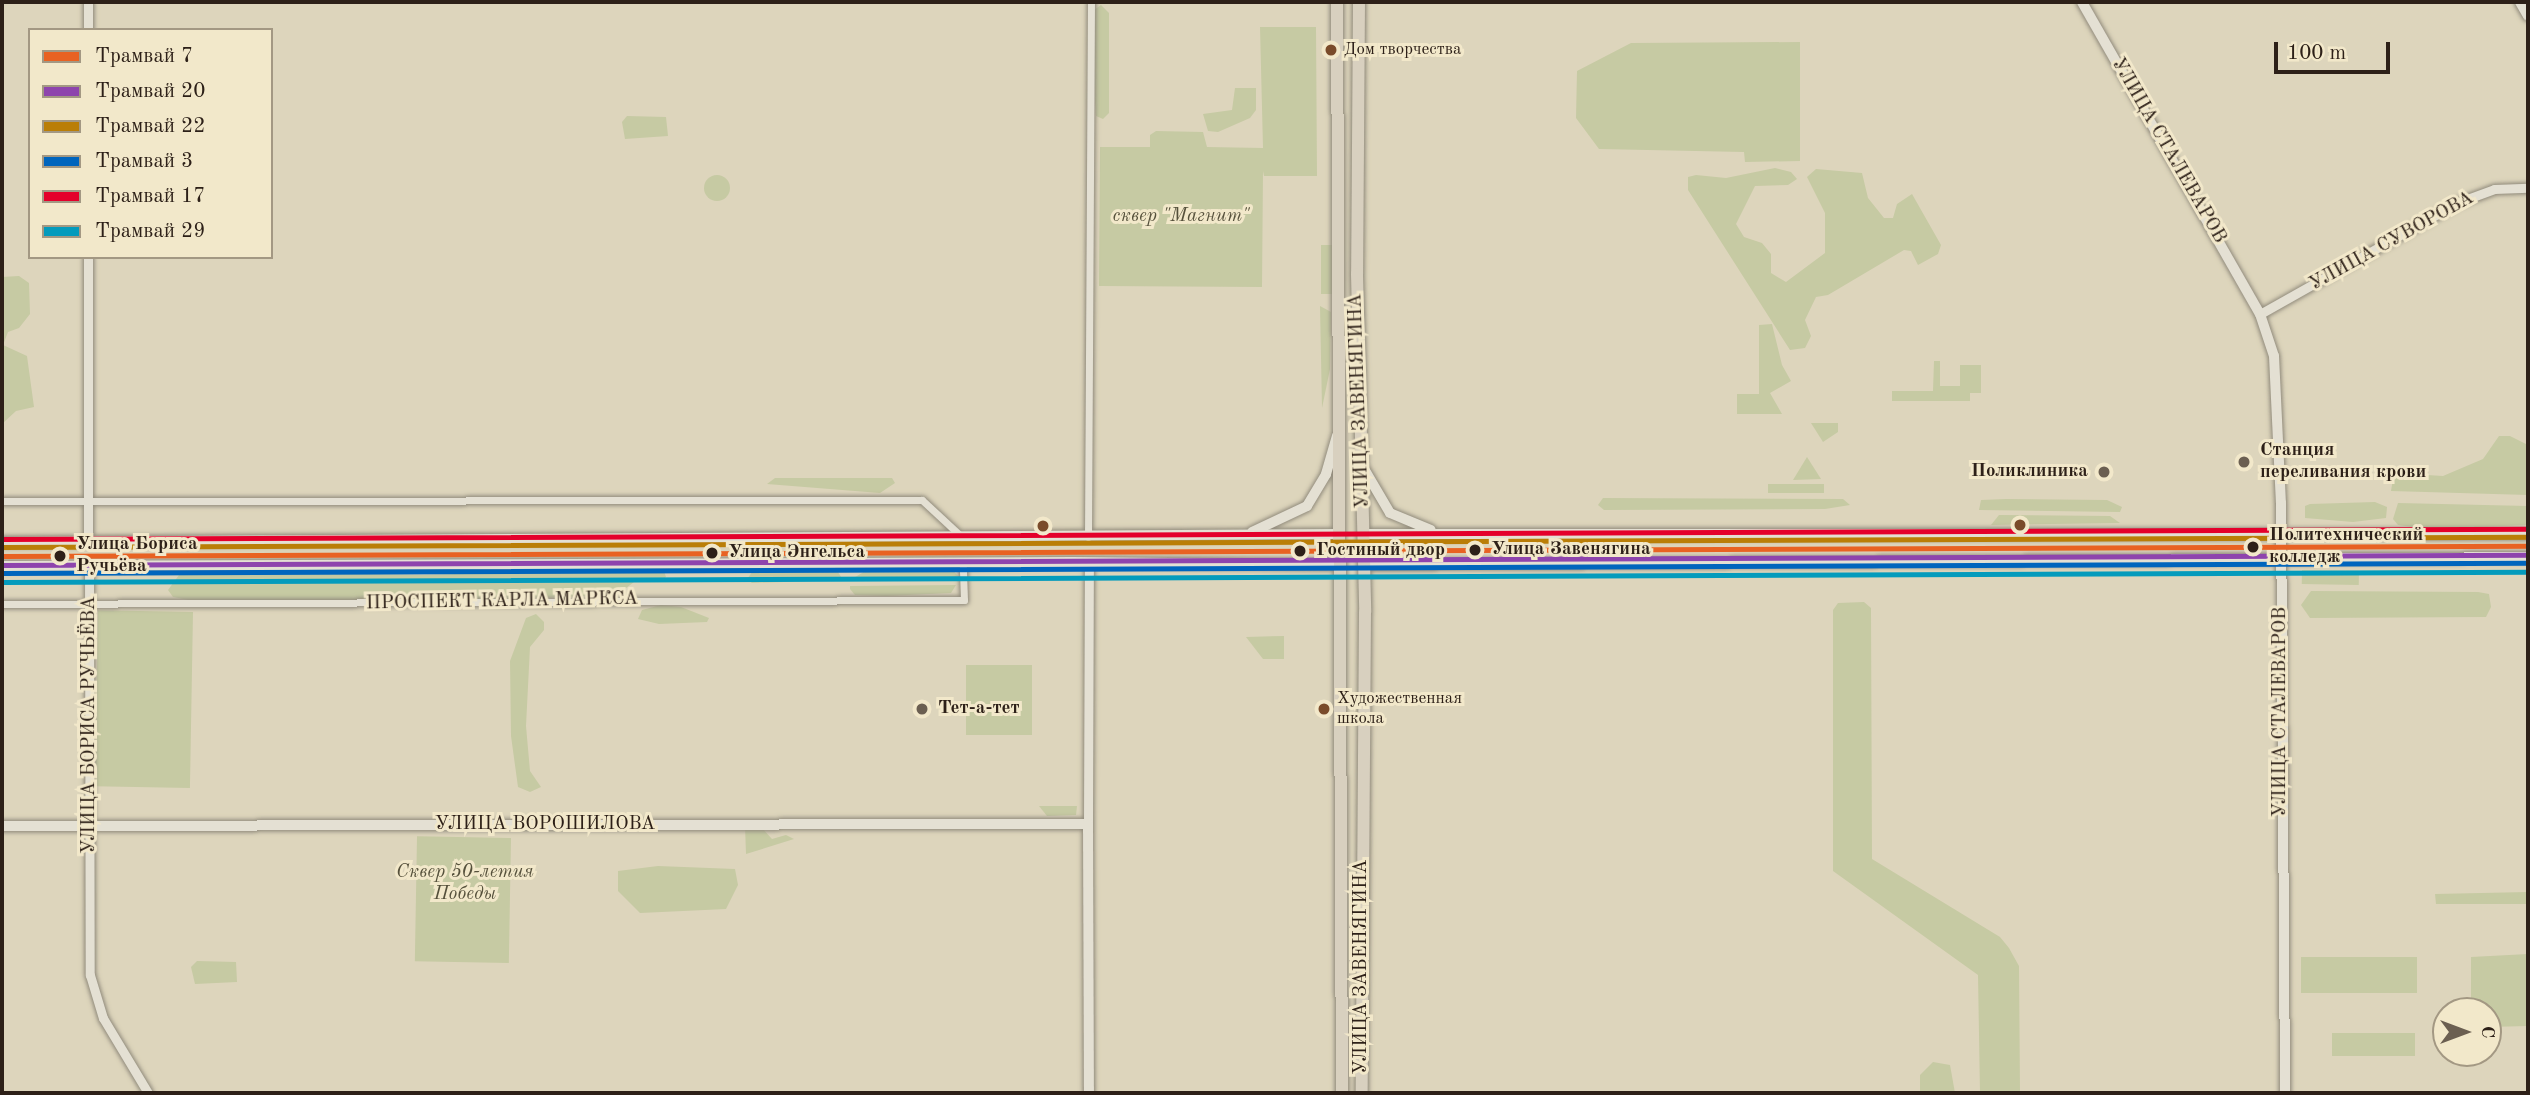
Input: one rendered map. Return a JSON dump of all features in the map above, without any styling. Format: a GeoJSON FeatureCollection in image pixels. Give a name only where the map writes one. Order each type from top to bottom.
{"type":"FeatureCollection","features":[{"type":"Feature","properties":{"kind":"main road","name":"УЛИЦА ЗАВЕНЯГИНА"},"geometry":{"type":"LineString","coordinates":[[1336,2],[1342,1093]]}},
{"type":"Feature","properties":{"kind":"main road","name":"УЛИЦА ЗАВЕНЯГИНА"},"geometry":{"type":"LineString","coordinates":[[1359,2],[1361,464],[1364,565],[1362,1093]]}},
{"type":"Feature","properties":{"kind":"main road","name":"УЛИЦА СТАЛЕВАРОВ"},"geometry":{"type":"LineString","coordinates":[[2082,2],[2260,314],[2274,356],[2281,535],[2285,1093]]}},
{"type":"Feature","properties":{"kind":"main road"},"geometry":{"type":"LineString","coordinates":[[2520,2],[2528,16]]}},
{"type":"Feature","properties":{"kind":"main road"},"geometry":{"type":"LineString","coordinates":[[1244,535],[1307,506],[1326,474],[1337,436]]}},
{"type":"Feature","properties":{"kind":"main road"},"geometry":{"type":"LineString","coordinates":[[1361,464],[1372,489],[1390,513],[1412,526],[1448,534]]}},
{"type":"Feature","properties":{"kind":"main road"},"geometry":{"type":"LineString","coordinates":[[2,542],[1339,534],[2528,534]]}},
{"type":"Feature","properties":{"kind":"main road","name":"УЛИЦА БОРИСА РУЧЬЁВА"},"geometry":{"type":"LineString","coordinates":[[88,541],[89,566]]}},
{"type":"Feature","properties":{"kind":"main road","name":"ПРОСПЕКТ КАРЛА МАРКСА"},"geometry":{"type":"LineString","coordinates":[[2,566],[963,562],[1364,565],[2528,557]]}},
{"type":"Feature","properties":{"kind":"main road"},"geometry":{"type":"LineString","coordinates":[[1088,824],[1089,1093]]}},
{"type":"Feature","properties":{"kind":"main road","name":"УЛИЦА ВОРОШИЛОВА"},"geometry":{"type":"LineString","coordinates":[[2,827],[1088,824]]}},
{"type":"Feature","properties":{"kind":"street"},"geometry":{"type":"LineString","coordinates":[[88,2],[88,28]]}},
{"type":"Feature","properties":{"kind":"street"},"geometry":{"type":"LineString","coordinates":[[1088,537],[1091,2]]}},
{"type":"Feature","properties":{"kind":"street","name":"УЛИЦА СУВОРОВА"},"geometry":{"type":"LineString","coordinates":[[2260,314],[2459,202],[2494,189],[2528,188]]}},
{"type":"Feature","properties":{"kind":"street","name":"УЛИЦА БОРИСА РУЧЬЁВА"},"geometry":{"type":"LineString","coordinates":[[88,259],[88,541]]}},
{"type":"Feature","properties":{"kind":"street"},"geometry":{"type":"LineString","coordinates":[[2,501],[922,500],[963,538]]}},
{"type":"Feature","properties":{"kind":"street","name":"ПРОСПЕКТ КАРЛА МАРКСА"},"geometry":{"type":"LineString","coordinates":[[2,604],[964,600],[963,562]]}},
{"type":"Feature","properties":{"kind":"street"},"geometry":{"type":"LineString","coordinates":[[1088,824],[1089,562]]}},
{"type":"Feature","properties":{"kind":"street","name":"УЛИЦА БОРИСА РУЧЬЁВА"},"geometry":{"type":"LineString","coordinates":[[89,566],[94,994],[148,1093]]}},
{"type":"Feature","properties":{"kind":"green space"},"geometry":{"type":"Polygon","coordinates":[[[1101,5],[1109,13],[1109,113],[1103,119],[1096,116],[1094,85],[1094,10],[1101,5]]]}},
{"type":"Feature","properties":{"kind":"green space","name":"сквер \"Магнит\""},"geometry":{"type":"Polygon","coordinates":[[[1260,27],[1316,27],[1317,176],[1264,176],[1263,171],[1262,287],[1099,286],[1100,147],[1150,147],[1150,135],[1156,131],[1203,132],[1207,147],[1263,148],[1260,27]]]}},
{"type":"Feature","properties":{"kind":"green space"},"geometry":{"type":"Polygon","coordinates":[[[1800,42],[1800,161],[1745,162],[1744,152],[1599,149],[1576,118],[1577,71],[1631,43],[1800,42]]]}},
{"type":"Feature","properties":{"kind":"green space"},"geometry":{"type":"Polygon","coordinates":[[[1235,88],[1256,88],[1256,110],[1250,118],[1218,132],[1208,131],[1203,114],[1232,110],[1235,88]]]}},
{"type":"Feature","properties":{"kind":"green space"},"geometry":{"type":"Polygon","coordinates":[[[627,116],[666,117],[668,136],[625,139],[622,122],[627,116]]]}},
{"type":"Feature","properties":{"kind":"green space"},"geometry":{"type":"Polygon","coordinates":[[[1775,168],[1791,172],[1797,179],[1788,185],[1755,186],[1736,224],[1744,237],[1762,243],[1771,254],[1771,273],[1786,282],[1825,253],[1825,213],[1807,177],[1816,169],[1862,173],[1868,198],[1884,218],[1893,218],[1897,204],[1912,194],[1941,245],[1938,254],[1918,265],[1911,251],[1904,250],[1828,295],[1816,297],[1805,320],[1811,336],[1805,348],[1790,350],[1688,190],[1688,177],[1696,175],[1726,178],[1775,168]]]}},
{"type":"Feature","properties":{"kind":"green space"},"geometry":{"type":"Polygon","coordinates":[[[717,175],[726,179],[730,188],[726,197],[717,201],[708,197],[704,188],[708,179],[717,175]]]}},
{"type":"Feature","properties":{"kind":"green space"},"geometry":{"type":"Polygon","coordinates":[[[1321,245],[1335,245],[1335,294],[1321,294],[1321,245]]]}},
{"type":"Feature","properties":{"kind":"green space"},"geometry":{"type":"Polygon","coordinates":[[[19,276],[29,283],[30,314],[19,328],[8,332],[3,345],[27,356],[34,407],[16,411],[2,424],[2,277],[19,276]]]}},
{"type":"Feature","properties":{"kind":"green space"},"geometry":{"type":"Polygon","coordinates":[[[1320,306],[1331,312],[1330,369],[1322,408],[1320,306]]]}},
{"type":"Feature","properties":{"kind":"green space"},"geometry":{"type":"Polygon","coordinates":[[[1772,324],[1782,365],[1791,381],[1770,393],[1782,414],[1737,414],[1737,394],[1759,394],[1759,325],[1772,324]]]}},
{"type":"Feature","properties":{"kind":"green space"},"geometry":{"type":"Polygon","coordinates":[[[1934,361],[1940,361],[1940,386],[1960,386],[1960,365],[1981,365],[1981,393],[1970,393],[1970,401],[1892,401],[1892,391],[1933,391],[1934,361]]]}},
{"type":"Feature","properties":{"kind":"green space"},"geometry":{"type":"Polygon","coordinates":[[[1811,423],[1838,423],[1838,432],[1823,442],[1811,423]]]}},
{"type":"Feature","properties":{"kind":"green space"},"geometry":{"type":"Polygon","coordinates":[[[2499,436],[2510,436],[2528,445],[2528,495],[2391,491],[2394,473],[2443,476],[2483,459],[2499,436]]]}},
{"type":"Feature","properties":{"kind":"green space"},"geometry":{"type":"Polygon","coordinates":[[[1807,457],[1821,479],[1793,480],[1807,457]]]}},
{"type":"Feature","properties":{"kind":"green space"},"geometry":{"type":"Polygon","coordinates":[[[775,478],[892,478],[895,483],[880,493],[767,484],[775,478]]]}},
{"type":"Feature","properties":{"kind":"green space"},"geometry":{"type":"Polygon","coordinates":[[[1768,484],[1824,484],[1824,493],[1768,493],[1768,484]]]}},
{"type":"Feature","properties":{"kind":"green space"},"geometry":{"type":"Polygon","coordinates":[[[1603,498],[1843,499],[1850,505],[1825,509],[1604,510],[1598,505],[1603,498]]]}},
{"type":"Feature","properties":{"kind":"green space"},"geometry":{"type":"Polygon","coordinates":[[[1981,500],[2107,500],[2122,507],[2120,512],[1979,510],[1981,500]]]}},
{"type":"Feature","properties":{"kind":"green space"},"geometry":{"type":"Polygon","coordinates":[[[2375,502],[2387,507],[2386,518],[2353,522],[2305,518],[2305,506],[2310,504],[2375,502]]]}},
{"type":"Feature","properties":{"kind":"green space"},"geometry":{"type":"Polygon","coordinates":[[[2398,503],[2528,506],[2528,525],[2428,529],[2398,525],[2393,519],[2398,503]]]}},
{"type":"Feature","properties":{"kind":"green space"},"geometry":{"type":"Polygon","coordinates":[[[1999,515],[2110,516],[2120,523],[1991,525],[1999,515]]]}},
{"type":"Feature","properties":{"kind":"green space"},"geometry":{"type":"Polygon","coordinates":[[[951,568],[958,576],[952,579],[852,579],[867,570],[951,568]]]}},
{"type":"Feature","properties":{"kind":"green space"},"geometry":{"type":"Polygon","coordinates":[[[809,569],[838,572],[843,580],[752,583],[747,579],[753,571],[809,569]]]}},
{"type":"Feature","properties":{"kind":"green space"},"geometry":{"type":"Polygon","coordinates":[[[583,570],[664,571],[666,577],[660,582],[634,582],[617,595],[489,600],[194,601],[173,597],[168,590],[179,575],[193,571],[424,575],[583,570]]]}},
{"type":"Feature","properties":{"kind":"green space"},"geometry":{"type":"Polygon","coordinates":[[[2302,570],[2359,571],[2359,585],[2302,584],[2302,570]]]}},
{"type":"Feature","properties":{"kind":"green space"},"geometry":{"type":"Polygon","coordinates":[[[956,585],[951,593],[886,596],[855,595],[850,589],[850,586],[956,585]]]}},
{"type":"Feature","properties":{"kind":"green space"},"geometry":{"type":"Polygon","coordinates":[[[2311,591],[2478,592],[2489,594],[2491,607],[2486,617],[2310,618],[2301,605],[2311,591]]]}},
{"type":"Feature","properties":{"kind":"green space"},"geometry":{"type":"Polygon","coordinates":[[[1864,602],[1871,608],[1872,859],[2000,937],[2009,948],[2019,966],[2020,1093],[1980,1093],[1978,975],[1833,871],[1833,610],[1838,603],[1864,602]]]}},
{"type":"Feature","properties":{"kind":"green space"},"geometry":{"type":"Polygon","coordinates":[[[661,605],[681,607],[709,618],[707,622],[659,624],[638,619],[642,610],[661,605]]]}},
{"type":"Feature","properties":{"kind":"green space"},"geometry":{"type":"Polygon","coordinates":[[[98,610],[193,612],[190,788],[95,786],[98,610]]]}},
{"type":"Feature","properties":{"kind":"green space"},"geometry":{"type":"Polygon","coordinates":[[[536,614],[544,622],[544,630],[530,647],[526,726],[530,771],[541,787],[530,792],[518,787],[511,736],[510,661],[526,618],[536,614]]]}},
{"type":"Feature","properties":{"kind":"green space"},"geometry":{"type":"Polygon","coordinates":[[[1284,636],[1284,659],[1263,659],[1246,637],[1284,636]]]}},
{"type":"Feature","properties":{"kind":"green space"},"geometry":{"type":"Polygon","coordinates":[[[966,665],[1032,665],[1032,735],[966,735],[966,665]]]}},
{"type":"Feature","properties":{"kind":"green space"},"geometry":{"type":"Polygon","coordinates":[[[1039,806],[1077,806],[1076,815],[1047,816],[1039,806]]]}},
{"type":"Feature","properties":{"kind":"green space"},"geometry":{"type":"Polygon","coordinates":[[[745,826],[761,827],[772,839],[786,835],[794,839],[746,854],[745,826]]]}},
{"type":"Feature","properties":{"kind":"green space","name":"Сквер 50-летия Победы"},"geometry":{"type":"Polygon","coordinates":[[[417,836],[511,838],[509,963],[415,961],[417,836]]]}},
{"type":"Feature","properties":{"kind":"green space"},"geometry":{"type":"Polygon","coordinates":[[[658,866],[735,869],[738,885],[726,909],[640,913],[618,891],[618,871],[658,866]]]}},
{"type":"Feature","properties":{"kind":"green space"},"geometry":{"type":"Polygon","coordinates":[[[2528,892],[2528,904],[2436,904],[2435,894],[2528,892]]]}},
{"type":"Feature","properties":{"kind":"green space"},"geometry":{"type":"Polygon","coordinates":[[[2528,954],[2528,1026],[2502,1027],[2502,997],[2471,997],[2471,957],[2528,954]]]}},
{"type":"Feature","properties":{"kind":"green space"},"geometry":{"type":"Polygon","coordinates":[[[2301,957],[2417,957],[2417,993],[2301,993],[2301,957]]]}},
{"type":"Feature","properties":{"kind":"green space"},"geometry":{"type":"Polygon","coordinates":[[[197,961],[236,962],[237,982],[195,984],[191,967],[197,961]]]}},
{"type":"Feature","properties":{"kind":"green space"},"geometry":{"type":"Polygon","coordinates":[[[2332,1033],[2415,1033],[2415,1056],[2332,1056],[2332,1033]]]}},
{"type":"Feature","properties":{"kind":"green space"},"geometry":{"type":"Polygon","coordinates":[[[1933,1062],[1950,1065],[1955,1093],[1920,1093],[1920,1075],[1933,1062]]]}},
{"type":"Feature","properties":{"kind":"tram line","name":"17"},"geometry":{"type":"LineString","coordinates":[[2,539],[2528,529]]}},
{"type":"Feature","properties":{"kind":"tram line","name":"22"},"geometry":{"type":"LineString","coordinates":[[2,547],[2528,537]]}},
{"type":"Feature","properties":{"kind":"tram line","name":"7"},"geometry":{"type":"LineString","coordinates":[[2,556],[2528,546]]}},
{"type":"Feature","properties":{"kind":"tram line","name":"20"},"geometry":{"type":"LineString","coordinates":[[2,565],[2528,555]]}},
{"type":"Feature","properties":{"kind":"tram line","name":"3"},"geometry":{"type":"LineString","coordinates":[[2,573],[2528,563]]}},
{"type":"Feature","properties":{"kind":"tram line","name":"29"},"geometry":{"type":"LineString","coordinates":[[2,582],[2528,572]]}},
{"type":"Feature","properties":{"kind":"place","name":"Дом творчества"},"geometry":{"type":"Point","coordinates":[1331,50]}},
{"type":"Feature","properties":{"kind":"place","name":"Станция переливания крови"},"geometry":{"type":"Point","coordinates":[2244,462]}},
{"type":"Feature","properties":{"kind":"place","name":"Поликлиника"},"geometry":{"type":"Point","coordinates":[2104,472]}},
{"type":"Feature","properties":{"kind":"place","name":"Политехнический колледж"},"geometry":{"type":"Point","coordinates":[2253,547]}},
{"type":"Feature","properties":{"kind":"place","name":"Улица Завенягина"},"geometry":{"type":"Point","coordinates":[1475,550]}},
{"type":"Feature","properties":{"kind":"place","name":"Гостиный двор"},"geometry":{"type":"Point","coordinates":[1300,551]}},
{"type":"Feature","properties":{"kind":"place","name":"Улица Энгельса"},"geometry":{"type":"Point","coordinates":[712,553]}},
{"type":"Feature","properties":{"kind":"place","name":"Улица Бориса Ручьёва"},"geometry":{"type":"Point","coordinates":[60,556]}},
{"type":"Feature","properties":{"kind":"place","name":"Тет-а-тет"},"geometry":{"type":"Point","coordinates":[922,709]}},
{"type":"Feature","properties":{"kind":"place","name":"Художественная школа"},"geometry":{"type":"Point","coordinates":[1324,709]}}]}
